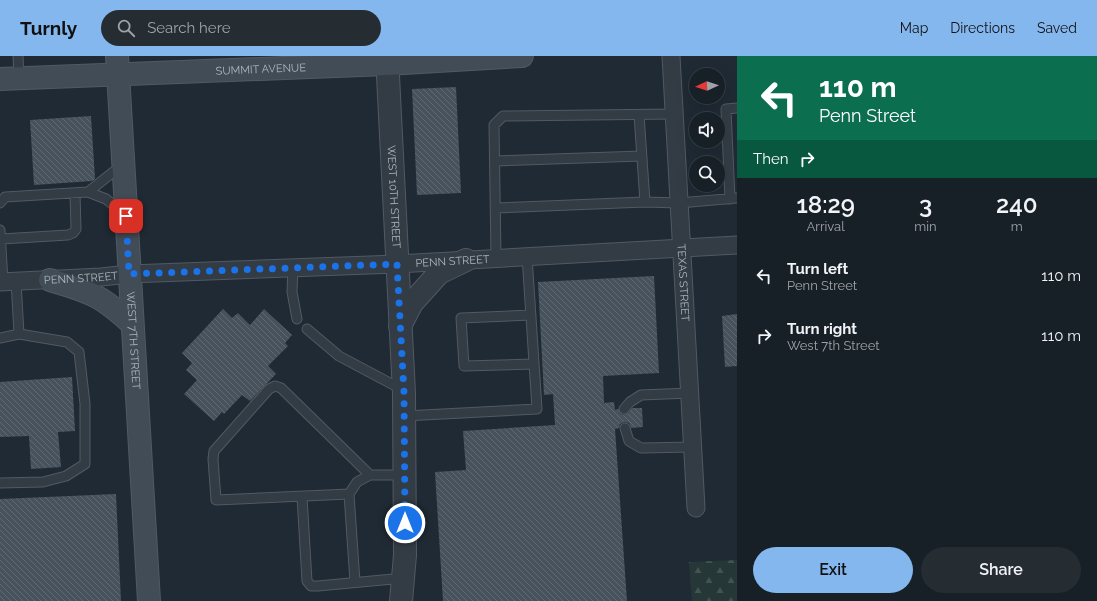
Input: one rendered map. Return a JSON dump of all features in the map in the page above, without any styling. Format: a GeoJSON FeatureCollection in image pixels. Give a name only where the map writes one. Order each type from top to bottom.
{"type":"FeatureCollection","features":[{"type":"Feature","properties":{"kind":"main road","name":"SUMMIT AVENUE"},"geometry":{"type":"LineString","coordinates":[[9,79],[117,65],[217,66],[321,61],[522,56]]}},
{"type":"Feature","properties":{"kind":"main road","name":"WEST 7TH STREET"},"geometry":{"type":"LineString","coordinates":[[117,65],[149,601]]}},
{"type":"Feature","properties":{"kind":"main road"},"geometry":{"type":"LineString","coordinates":[[50,280],[84,291],[98,298],[117,311],[132,324]]}},
{"type":"Feature","properties":{"kind":"street","name":"TEXAS STREET"},"geometry":{"type":"LineString","coordinates":[[671,56],[696,508]]}},
{"type":"Feature","properties":{"kind":"street","name":"WEST 10TH STREET"},"geometry":{"type":"LineString","coordinates":[[387,60],[404,391],[404,578],[401,601]]}},
{"type":"Feature","properties":{"kind":"street","name":"PENN STREET"},"geometry":{"type":"LineString","coordinates":[[6,282],[129,274],[397,264],[737,245]]}},
{"type":"Feature","properties":{"kind":"street"},"geometry":{"type":"LineString","coordinates":[[400,327],[412,303],[439,273],[466,260]]}},
{"type":"Feature","properties":{"kind":"lane"},"geometry":{"type":"LineString","coordinates":[[9,79],[18,56]]}},
{"type":"Feature","properties":{"kind":"lane"},"geometry":{"type":"LineString","coordinates":[[496,208],[646,202],[679,203],[734,199],[733,154],[726,109],[737,108]]}},
{"type":"Feature","properties":{"kind":"lane"},"geometry":{"type":"LineString","coordinates":[[639,114],[646,202]]}},
{"type":"Feature","properties":{"kind":"lane"},"geometry":{"type":"LineString","coordinates":[[496,258],[494,125],[503,116],[674,114]]}},
{"type":"Feature","properties":{"kind":"lane"},"geometry":{"type":"LineString","coordinates":[[495,162],[642,156]]}},
{"type":"Feature","properties":{"kind":"lane"},"geometry":{"type":"LineString","coordinates":[[88,192],[123,164]]}},
{"type":"Feature","properties":{"kind":"lane"},"geometry":{"type":"LineString","coordinates":[[20,334],[6,282],[0,234],[68,235],[73,233],[76,229],[75,192]]}},
{"type":"Feature","properties":{"kind":"lane"},"geometry":{"type":"LineString","coordinates":[[0,203],[5,197],[88,192],[106,199],[126,216]]}},
{"type":"Feature","properties":{"kind":"lane"},"geometry":{"type":"LineString","coordinates":[[404,416],[537,409],[527,256]]}},
{"type":"Feature","properties":{"kind":"lane"},"geometry":{"type":"LineString","coordinates":[[293,267],[292,292],[297,319]]}},
{"type":"Feature","properties":{"kind":"lane"},"geometry":{"type":"LineString","coordinates":[[531,315],[461,318],[464,366],[534,364]]}},
{"type":"Feature","properties":{"kind":"lane"},"geometry":{"type":"LineString","coordinates":[[307,329],[340,356],[404,391]]}},
{"type":"Feature","properties":{"kind":"lane"},"geometry":{"type":"LineString","coordinates":[[0,338],[20,334],[66,342],[79,352],[85,404],[85,464],[66,476],[42,482],[0,483]]}},
{"type":"Feature","properties":{"kind":"lane"},"geometry":{"type":"LineString","coordinates":[[349,494],[216,500],[213,459],[214,451],[269,389],[275,386],[281,388],[370,475]]}},
{"type":"Feature","properties":{"kind":"lane"},"geometry":{"type":"LineString","coordinates":[[624,409],[630,402],[641,395],[690,393]]}},
{"type":"Feature","properties":{"kind":"lane"},"geometry":{"type":"LineString","coordinates":[[625,428],[629,441],[641,448],[693,447]]}},
{"type":"Feature","properties":{"kind":"lane"},"geometry":{"type":"LineString","coordinates":[[355,582],[349,494],[357,482],[370,475],[405,475]]}},
{"type":"Feature","properties":{"kind":"lane"},"geometry":{"type":"LineString","coordinates":[[302,497],[307,581],[311,586],[404,578]]}},
{"type":"Feature","properties":{"kind":"green space"},"geometry":{"type":"Polygon","coordinates":[[[737,560],[737,601],[692,601],[689,562],[737,560]]]}},
{"type":"Feature","properties":{"kind":"building"},"geometry":{"type":"Polygon","coordinates":[[[456,87],[461,193],[417,195],[412,89],[456,87]]]}},
{"type":"Feature","properties":{"kind":"building"},"geometry":{"type":"Polygon","coordinates":[[[91,116],[95,179],[92,181],[34,185],[30,120],[91,116]]]}},
{"type":"Feature","properties":{"kind":"building"},"geometry":{"type":"Polygon","coordinates":[[[654,276],[659,373],[603,376],[604,403],[614,402],[615,410],[618,409],[623,415],[628,413],[632,408],[642,408],[643,427],[631,428],[629,423],[624,422],[620,424],[619,428],[615,429],[627,601],[443,601],[435,472],[466,470],[463,431],[555,425],[553,394],[544,395],[538,282],[654,276]]]}},
{"type":"Feature","properties":{"kind":"building"},"geometry":{"type":"Polygon","coordinates":[[[223,309],[232,318],[238,313],[250,325],[264,309],[292,335],[285,343],[288,346],[268,366],[276,374],[250,401],[242,395],[224,414],[222,412],[214,421],[184,394],[197,380],[186,370],[192,363],[182,353],[223,309]]]}},
{"type":"Feature","properties":{"kind":"building"},"geometry":{"type":"Polygon","coordinates":[[[737,314],[737,366],[725,367],[722,316],[737,314]]]}},
{"type":"Feature","properties":{"kind":"building"},"geometry":{"type":"Polygon","coordinates":[[[72,377],[75,431],[58,432],[61,467],[31,469],[29,436],[0,437],[0,382],[72,377]]]}},
{"type":"Feature","properties":{"kind":"building"},"geometry":{"type":"Polygon","coordinates":[[[116,494],[121,601],[0,601],[0,499],[116,494]]]}},
{"type":"Feature","properties":{"kind":"route"},"geometry":{"type":"LineString","coordinates":[[126,216],[129,274],[397,264],[404,393],[405,523]]}}]}
